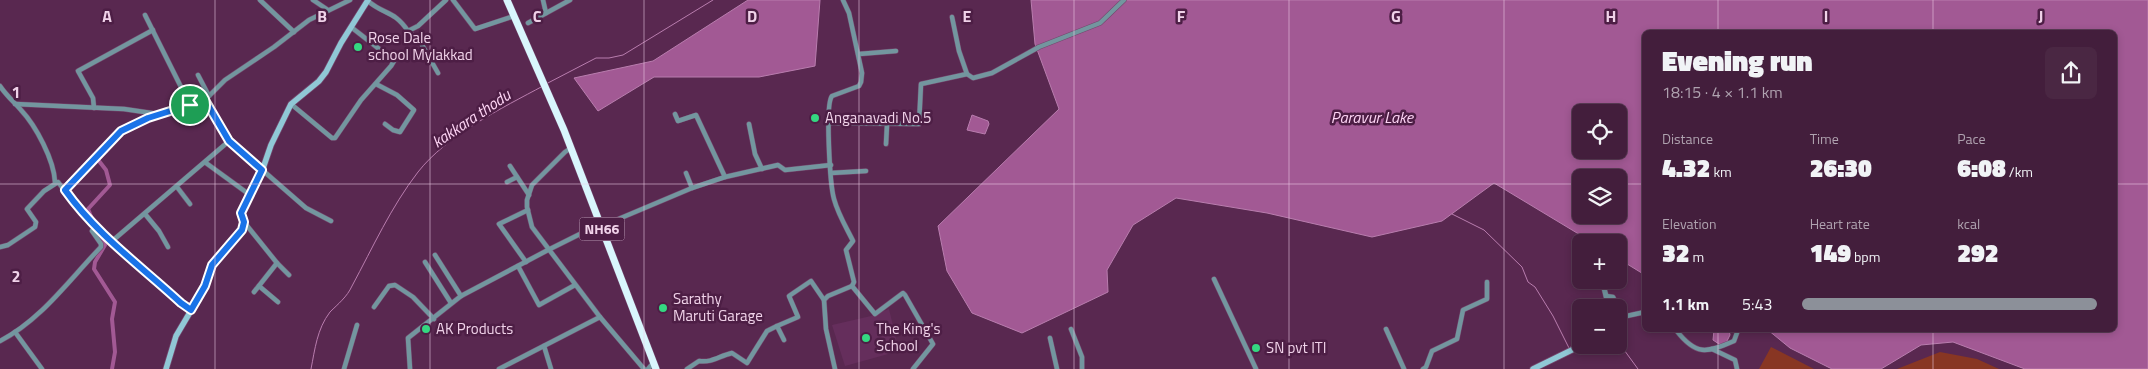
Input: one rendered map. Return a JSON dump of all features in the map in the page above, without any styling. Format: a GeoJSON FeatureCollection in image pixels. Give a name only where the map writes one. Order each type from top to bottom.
{"type":"FeatureCollection","features":[{"type":"Feature","properties":{"kind":"highway","name":"NH66"},"geometry":{"type":"LineString","coordinates":[[507,0],[571,148],[655,366]]}},
{"type":"Feature","properties":{"kind":"main road"},"geometry":{"type":"LineString","coordinates":[[166,369],[176,336],[205,286],[212,265],[240,234],[244,222],[241,213],[291,104],[319,81],[326,72],[368,1]]}},
{"type":"Feature","properties":{"kind":"main road"},"geometry":{"type":"LineString","coordinates":[[1533,369],[1572,350]]}},
{"type":"Feature","properties":{"kind":"street"},"geometry":{"type":"LineString","coordinates":[[260,0],[294,32]]}},
{"type":"Feature","properties":{"kind":"street"},"geometry":{"type":"LineString","coordinates":[[313,0],[328,10]]}},
{"type":"Feature","properties":{"kind":"street"},"geometry":{"type":"LineString","coordinates":[[65,190],[121,131],[159,114],[207,98],[225,80],[309,20],[350,0]]}},
{"type":"Feature","properties":{"kind":"street"},"geometry":{"type":"LineString","coordinates":[[408,31],[418,26],[446,0]]}},
{"type":"Feature","properties":{"kind":"street"},"geometry":{"type":"LineString","coordinates":[[453,0],[475,30],[514,16]]}},
{"type":"Feature","properties":{"kind":"street"},"geometry":{"type":"LineString","coordinates":[[543,0],[546,13]]}},
{"type":"Feature","properties":{"kind":"street"},"geometry":{"type":"LineString","coordinates":[[528,23],[570,0]]}},
{"type":"Feature","properties":{"kind":"street"},"geometry":{"type":"LineString","coordinates":[[824,300],[828,296],[852,286],[854,281],[846,250],[853,241],[840,217],[834,198],[828,123],[831,97],[860,85],[862,73],[849,13],[843,0]]}},
{"type":"Feature","properties":{"kind":"street"},"geometry":{"type":"LineString","coordinates":[[952,17],[959,51],[967,74],[973,78],[992,73],[1039,47],[1100,23],[1124,0]]}},
{"type":"Feature","properties":{"kind":"street"},"geometry":{"type":"LineString","coordinates":[[368,1],[378,9],[384,9],[402,22],[408,31],[421,43],[438,73]]}},
{"type":"Feature","properties":{"kind":"street"},"geometry":{"type":"LineString","coordinates":[[145,15],[190,105]]}},
{"type":"Feature","properties":{"kind":"street"},"geometry":{"type":"LineString","coordinates":[[291,104],[333,138],[394,61],[351,27]]}},
{"type":"Feature","properties":{"kind":"street"},"geometry":{"type":"LineString","coordinates":[[94,108],[93,98],[78,71],[153,30]]}},
{"type":"Feature","properties":{"kind":"street"},"geometry":{"type":"LineString","coordinates":[[859,54],[896,51]]}},
{"type":"Feature","properties":{"kind":"street"},"geometry":{"type":"LineString","coordinates":[[828,123],[887,125],[919,123],[921,84],[967,74]]}},
{"type":"Feature","properties":{"kind":"street"},"geometry":{"type":"LineString","coordinates":[[198,75],[207,98],[229,141],[306,208],[331,221]]}},
{"type":"Feature","properties":{"kind":"street"},"geometry":{"type":"LineString","coordinates":[[376,84],[397,95],[414,110],[400,132],[385,124]]}},
{"type":"Feature","properties":{"kind":"street"},"geometry":{"type":"LineString","coordinates":[[0,86],[26,116],[49,156],[55,182]]}},
{"type":"Feature","properties":{"kind":"street"},"geometry":{"type":"LineString","coordinates":[[15,104],[124,109],[159,114]]}},
{"type":"Feature","properties":{"kind":"street"},"geometry":{"type":"LineString","coordinates":[[674,114],[678,121],[696,115],[725,177]]}},
{"type":"Feature","properties":{"kind":"street"},"geometry":{"type":"LineString","coordinates":[[749,124],[755,154],[762,169]]}},
{"type":"Feature","properties":{"kind":"street"},"geometry":{"type":"LineString","coordinates":[[886,144],[887,125]]}},
{"type":"Feature","properties":{"kind":"street"},"geometry":{"type":"LineString","coordinates":[[111,242],[206,163],[229,141]]}},
{"type":"Feature","properties":{"kind":"street"},"geometry":{"type":"LineString","coordinates":[[571,148],[532,184],[528,210],[532,227],[600,317],[646,369],[655,366]]}},
{"type":"Feature","properties":{"kind":"street"},"geometry":{"type":"LineString","coordinates":[[206,163],[250,195]]}},
{"type":"Feature","properties":{"kind":"street"},"geometry":{"type":"LineString","coordinates":[[609,223],[692,188],[725,177],[778,165],[785,170],[831,165]]}},
{"type":"Feature","properties":{"kind":"street"},"geometry":{"type":"LineString","coordinates":[[510,166],[529,195]]}},
{"type":"Feature","properties":{"kind":"street"},"geometry":{"type":"LineString","coordinates":[[831,173],[866,170]]}},
{"type":"Feature","properties":{"kind":"street"},"geometry":{"type":"LineString","coordinates":[[686,173],[692,188]]}},
{"type":"Feature","properties":{"kind":"street"},"geometry":{"type":"LineString","coordinates":[[507,182],[517,177]]}},
{"type":"Feature","properties":{"kind":"street"},"geometry":{"type":"LineString","coordinates":[[55,182],[58,182],[83,215],[111,242],[191,310]]}},
{"type":"Feature","properties":{"kind":"street"},"geometry":{"type":"LineString","coordinates":[[0,247],[8,245],[35,227],[36,222],[27,208],[55,182]]}},
{"type":"Feature","properties":{"kind":"street"},"geometry":{"type":"LineString","coordinates":[[177,187],[190,204]]}},
{"type":"Feature","properties":{"kind":"street"},"geometry":{"type":"LineString","coordinates":[[526,262],[499,224],[528,210]]}},
{"type":"Feature","properties":{"kind":"street"},"geometry":{"type":"LineString","coordinates":[[145,214],[159,231],[168,247]]}},
{"type":"Feature","properties":{"kind":"street"},"geometry":{"type":"LineString","coordinates":[[244,222],[277,263],[290,275]]}},
{"type":"Feature","properties":{"kind":"street"},"geometry":{"type":"LineString","coordinates":[[410,369],[408,338],[434,319],[451,303],[461,296],[600,224]]}},
{"type":"Feature","properties":{"kind":"street"},"geometry":{"type":"LineString","coordinates":[[0,341],[16,332],[33,318],[101,247],[92,231],[96,226]]}},
{"type":"Feature","properties":{"kind":"street"},"geometry":{"type":"LineString","coordinates":[[434,255],[461,296]]}},
{"type":"Feature","properties":{"kind":"street"},"geometry":{"type":"LineString","coordinates":[[425,262],[451,303]]}},
{"type":"Feature","properties":{"kind":"street"},"geometry":{"type":"LineString","coordinates":[[254,292],[277,263]]}},
{"type":"Feature","properties":{"kind":"street"},"geometry":{"type":"LineString","coordinates":[[518,266],[540,305],[575,285]]}},
{"type":"Feature","properties":{"kind":"street"},"geometry":{"type":"LineString","coordinates":[[1214,279],[1256,369]]}},
{"type":"Feature","properties":{"kind":"street"},"geometry":{"type":"LineString","coordinates":[[687,369],[699,361],[709,362],[722,355],[732,353],[747,363],[767,331],[798,317],[789,300],[789,296],[809,282],[813,283],[824,300],[826,329],[835,369]]}},
{"type":"Feature","properties":{"kind":"street"},"geometry":{"type":"LineString","coordinates":[[1423,369],[1426,367],[1432,351],[1457,339],[1463,310],[1487,299],[1487,282]]}},
{"type":"Feature","properties":{"kind":"street"},"geometry":{"type":"LineString","coordinates":[[374,307],[389,286],[395,285],[413,297],[434,319]]}},
{"type":"Feature","properties":{"kind":"street"},"geometry":{"type":"LineString","coordinates":[[259,286],[278,302]]}},
{"type":"Feature","properties":{"kind":"street"},"geometry":{"type":"LineString","coordinates":[[852,286],[875,314],[902,294],[905,294],[933,344],[913,369]]}},
{"type":"Feature","properties":{"kind":"street"},"geometry":{"type":"LineString","coordinates":[[1604,289],[1607,299]]}},
{"type":"Feature","properties":{"kind":"street"},"geometry":{"type":"LineString","coordinates":[[1606,296],[1613,297],[1614,299]]}},
{"type":"Feature","properties":{"kind":"street"},"geometry":{"type":"LineString","coordinates":[[1627,316],[1642,313]]}},
{"type":"Feature","properties":{"kind":"street"},"geometry":{"type":"LineString","coordinates":[[499,369],[600,317]]}},
{"type":"Feature","properties":{"kind":"street"},"geometry":{"type":"LineString","coordinates":[[344,369],[358,325]]}},
{"type":"Feature","properties":{"kind":"street"},"geometry":{"type":"LineString","coordinates":[[777,326],[784,340]]}},
{"type":"Feature","properties":{"kind":"street"},"geometry":{"type":"LineString","coordinates":[[1070,329],[1082,356],[1082,369]]}},
{"type":"Feature","properties":{"kind":"street"},"geometry":{"type":"LineString","coordinates":[[1386,329],[1404,369]]}},
{"type":"Feature","properties":{"kind":"street"},"geometry":{"type":"LineString","coordinates":[[16,332],[42,369]]}},
{"type":"Feature","properties":{"kind":"street"},"geometry":{"type":"LineString","coordinates":[[1678,332],[1690,346],[1700,351],[1712,350],[1734,341],[1737,332]]}},
{"type":"Feature","properties":{"kind":"street"},"geometry":{"type":"LineString","coordinates":[[1050,338],[1057,369]]}},
{"type":"Feature","properties":{"kind":"street"},"geometry":{"type":"LineString","coordinates":[[544,346],[551,369]]}},
{"type":"Feature","properties":{"kind":"street"},"geometry":{"type":"LineString","coordinates":[[1712,350],[1735,360],[1737,369]]}},
{"type":"Feature","properties":{"kind":"shaded area","name":"The King's School"},"geometry":{"type":"Polygon","coordinates":[[[889,309],[899,351],[845,366],[832,325],[871,316],[889,309]]]}},
{"type":"Feature","properties":{"kind":"shaded area"},"geometry":{"type":"Polygon","coordinates":[[[1771,347],[1814,369],[1759,369],[1771,347]]]}},
{"type":"Feature","properties":{"kind":"shaded area"},"geometry":{"type":"Polygon","coordinates":[[[1940,352],[1977,359],[1999,369],[1897,369],[1940,352]]]}},
{"type":"Feature","properties":{"kind":"water"},"geometry":{"type":"Polygon","coordinates":[[[748,0],[820,0],[815,66],[759,77],[654,77],[598,111],[574,78],[653,61],[748,0]]]}},
{"type":"Feature","properties":{"kind":"water","name":"Paravur Lake"},"geometry":{"type":"Polygon","coordinates":[[[1031,0],[2148,0],[2148,369],[2025,369],[1953,342],[1921,345],[1881,369],[1832,369],[1790,348],[1770,332],[2117,332],[2117,30],[1642,30],[1642,273],[1627,264],[1627,234],[1579,234],[1494,183],[1442,221],[1372,237],[1267,213],[1176,198],[1133,225],[1107,270],[1108,292],[1022,333],[972,313],[947,271],[938,226],[1059,109],[1035,44],[1031,0]]]}},
{"type":"Feature","properties":{"kind":"water"},"geometry":{"type":"Polygon","coordinates":[[[972,115],[988,121],[989,124],[985,134],[967,130],[972,115]]]}},
{"type":"Feature","properties":{"kind":"water"},"geometry":{"type":"Polygon","coordinates":[[[1714,332],[1729,332],[1726,343],[1719,344],[1713,340],[1714,332]]]}},
{"type":"Feature","properties":{"kind":"waterway","name":"kakkara thodu"},"geometry":{"type":"LineString","coordinates":[[546,84],[596,58],[623,55],[713,0]]}},
{"type":"Feature","properties":{"kind":"waterway","name":"kakkara thodu"},"geometry":{"type":"LineString","coordinates":[[311,369],[322,325],[330,312],[350,290],[391,213],[418,172],[459,134],[543,86]]}},
{"type":"Feature","properties":{"kind":"waterway"},"geometry":{"type":"LineString","coordinates":[[95,226],[88,209],[110,185],[106,170],[99,161]]}},
{"type":"Feature","properties":{"kind":"waterway"},"geometry":{"type":"LineString","coordinates":[[1452,214],[1484,230],[1522,267],[1528,282],[1535,287],[1553,316],[1569,348],[1572,346]]}},
{"type":"Feature","properties":{"kind":"waterway"},"geometry":{"type":"LineString","coordinates":[[99,232],[105,245],[95,262],[94,269],[115,302],[112,319],[115,352],[112,369]]}},
{"type":"Feature","properties":{"kind":"waterway"},"geometry":{"type":"LineString","coordinates":[[1627,354],[1638,369]]}},
{"type":"Feature","properties":{"kind":"place","name":"Rose Dale school Mylakkad"},"geometry":{"type":"Point","coordinates":[358,47]}},
{"type":"Feature","properties":{"kind":"place","name":"Anganavadi No.5"},"geometry":{"type":"Point","coordinates":[815,118]}},
{"type":"Feature","properties":{"kind":"place","name":"Sarathy Maruti Garage"},"geometry":{"type":"Point","coordinates":[663,308]}},
{"type":"Feature","properties":{"kind":"place","name":"AK Products"},"geometry":{"type":"Point","coordinates":[426,329]}},
{"type":"Feature","properties":{"kind":"place","name":"The King's School"},"geometry":{"type":"Point","coordinates":[866,338]}},
{"type":"Feature","properties":{"kind":"place","name":"SN pvt ITI"},"geometry":{"type":"Point","coordinates":[1256,348]}},
{"type":"Feature","properties":{"kind":"route"},"geometry":{"type":"LineString","coordinates":[[205,100],[229,141],[262,170],[241,213],[244,222],[240,234],[212,265],[205,286],[191,310],[148,272],[134,264],[102,234],[83,215],[65,190],[121,131],[148,118],[190,105],[205,100]]}}]}
